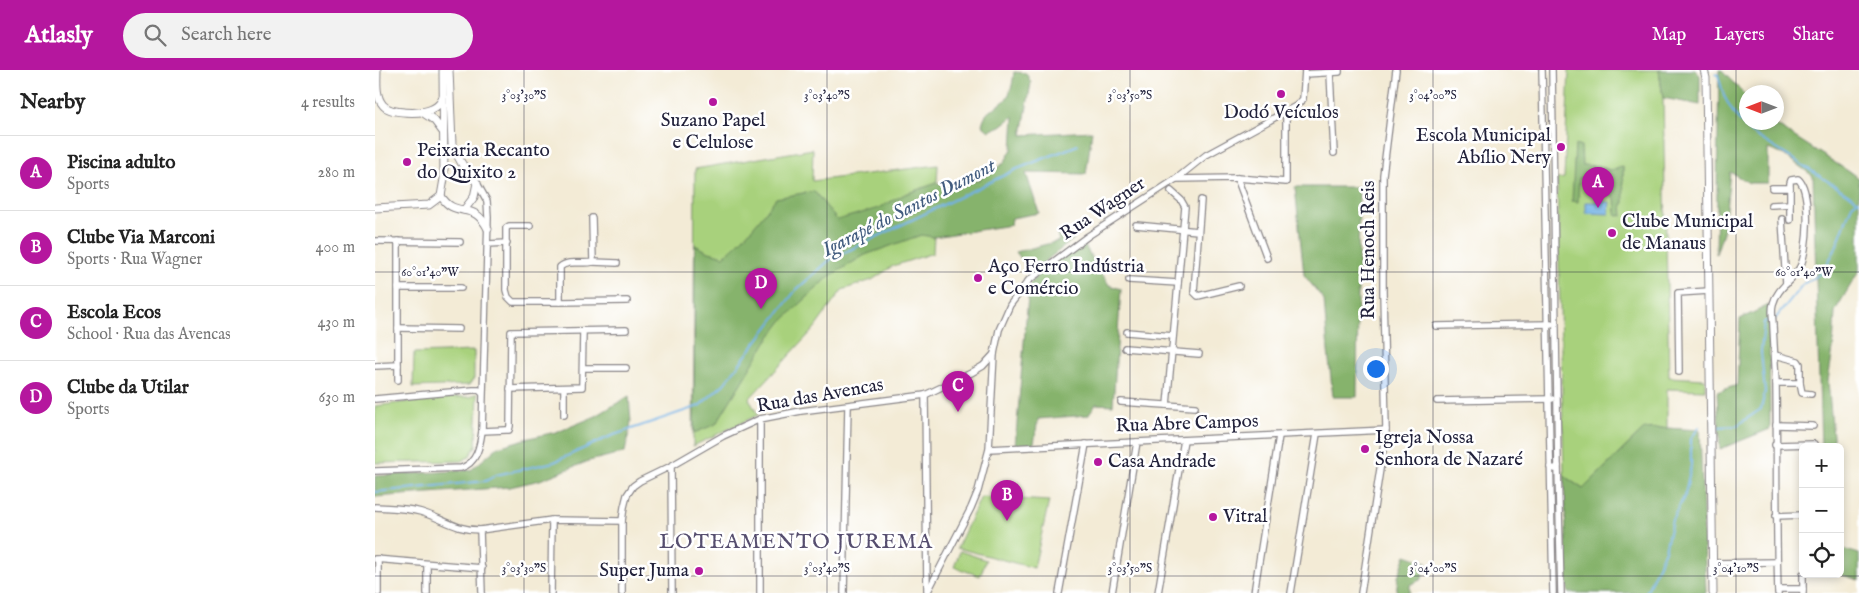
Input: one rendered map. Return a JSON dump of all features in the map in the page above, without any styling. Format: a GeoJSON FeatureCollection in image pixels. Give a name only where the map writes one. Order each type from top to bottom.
{"type":"FeatureCollection","features":[{"type":"Feature","properties":{"kind":"street"},"geometry":{"type":"LineString","coordinates":[[377,70],[377,91],[382,104],[389,110],[422,112],[435,108],[443,96]]}},
{"type":"Feature","properties":{"kind":"street"},"geometry":{"type":"LineString","coordinates":[[375,208],[429,205],[441,196],[444,180],[443,70]]}},
{"type":"Feature","properties":{"kind":"street"},"geometry":{"type":"LineString","coordinates":[[375,471],[443,470],[465,467],[474,459],[478,451],[482,431],[488,244],[487,201],[477,183],[462,164],[452,145],[449,70]]}},
{"type":"Feature","properties":{"kind":"street"},"geometry":{"type":"LineString","coordinates":[[1305,72],[1331,73],[1339,72],[1339,70]]}},
{"type":"Feature","properties":{"kind":"street","name":"Rua Henoch Reis"},"geometry":{"type":"LineString","coordinates":[[1361,593],[1386,430],[1383,175],[1396,70]]}},
{"type":"Feature","properties":{"kind":"street"},"geometry":{"type":"LineString","coordinates":[[1542,70],[1553,593]]}},
{"type":"Feature","properties":{"kind":"street"},"geometry":{"type":"LineString","coordinates":[[1552,70],[1561,593]]}},
{"type":"Feature","properties":{"kind":"street"},"geometry":{"type":"LineString","coordinates":[[1704,70],[1707,95],[1713,593]]}},
{"type":"Feature","properties":{"kind":"street"},"geometry":{"type":"LineString","coordinates":[[1706,78],[1710,70]]}},
{"type":"Feature","properties":{"kind":"street","name":"Rua Wagner"},"geometry":{"type":"LineString","coordinates":[[927,593],[978,491],[989,449],[994,354],[999,330],[1010,305],[1029,280],[1088,236],[1176,179],[1206,155],[1296,106],[1303,99],[1305,72]]}},
{"type":"Feature","properties":{"kind":"street"},"geometry":{"type":"LineString","coordinates":[[1331,73],[1334,153]]}},
{"type":"Feature","properties":{"kind":"street"},"geometry":{"type":"LineString","coordinates":[[422,112],[434,120],[443,134]]}},
{"type":"Feature","properties":{"kind":"street"},"geometry":{"type":"LineString","coordinates":[[1176,179],[1237,178],[1286,182],[1286,113]]}},
{"type":"Feature","properties":{"kind":"street"},"geometry":{"type":"LineString","coordinates":[[1543,138],[1553,138]]}},
{"type":"Feature","properties":{"kind":"street"},"geometry":{"type":"LineString","coordinates":[[1237,178],[1267,258]]}},
{"type":"Feature","properties":{"kind":"street"},"geometry":{"type":"LineString","coordinates":[[1790,220],[1791,180],[1798,179],[1804,187],[1807,245],[1800,267],[1775,298],[1773,304],[1776,383],[1775,444],[1778,591],[1803,591],[1803,578]]}},
{"type":"Feature","properties":{"kind":"street"},"geometry":{"type":"LineString","coordinates":[[464,210],[474,197],[477,183]]}},
{"type":"Feature","properties":{"kind":"street"},"geometry":{"type":"LineString","coordinates":[[1772,188],[1790,188]]}},
{"type":"Feature","properties":{"kind":"street"},"geometry":{"type":"LineString","coordinates":[[1167,405],[1185,207],[1181,200],[1171,191]]}},
{"type":"Feature","properties":{"kind":"street"},"geometry":{"type":"LineString","coordinates":[[441,196],[451,207],[478,215],[488,229]]}},
{"type":"Feature","properties":{"kind":"street"},"geometry":{"type":"LineString","coordinates":[[1201,200],[1194,292],[1198,296],[1239,286]]}},
{"type":"Feature","properties":{"kind":"street"},"geometry":{"type":"LineString","coordinates":[[1771,205],[1790,204]]}},
{"type":"Feature","properties":{"kind":"street"},"geometry":{"type":"LineString","coordinates":[[592,218],[593,262]]}},
{"type":"Feature","properties":{"kind":"street"},"geometry":{"type":"LineString","coordinates":[[1545,218],[1554,218]]}},
{"type":"Feature","properties":{"kind":"street"},"geometry":{"type":"LineString","coordinates":[[1782,219],[1786,284]]}},
{"type":"Feature","properties":{"kind":"street"},"geometry":{"type":"LineString","coordinates":[[1137,225],[1198,231]]}},
{"type":"Feature","properties":{"kind":"street"},"geometry":{"type":"LineString","coordinates":[[530,226],[509,226],[506,228],[506,290],[508,297],[513,302],[627,302]]}},
{"type":"Feature","properties":{"kind":"street"},"geometry":{"type":"LineString","coordinates":[[375,241],[460,242]]}},
{"type":"Feature","properties":{"kind":"street"},"geometry":{"type":"LineString","coordinates":[[398,241],[398,380]]}},
{"type":"Feature","properties":{"kind":"street"},"geometry":{"type":"LineString","coordinates":[[488,244],[507,243]]}},
{"type":"Feature","properties":{"kind":"street"},"geometry":{"type":"LineString","coordinates":[[560,302],[559,271],[564,264],[617,263]]}},
{"type":"Feature","properties":{"kind":"street"},"geometry":{"type":"LineString","coordinates":[[1129,280],[1178,283]]}},
{"type":"Feature","properties":{"kind":"street"},"geometry":{"type":"LineString","coordinates":[[398,288],[461,288]]}},
{"type":"Feature","properties":{"kind":"street"},"geometry":{"type":"LineString","coordinates":[[1679,372],[1678,293],[1709,291]]}},
{"type":"Feature","properties":{"kind":"street"},"geometry":{"type":"LineString","coordinates":[[1436,326],[1556,324]]}},
{"type":"Feature","properties":{"kind":"street"},"geometry":{"type":"LineString","coordinates":[[398,328],[459,329]]}},
{"type":"Feature","properties":{"kind":"street"},"geometry":{"type":"LineString","coordinates":[[482,431],[509,430],[511,332],[627,330]]}},
{"type":"Feature","properties":{"kind":"street"},"geometry":{"type":"LineString","coordinates":[[510,389],[582,386],[583,331]]}},
{"type":"Feature","properties":{"kind":"street"},"geometry":{"type":"LineString","coordinates":[[1127,332],[1173,336]]}},
{"type":"Feature","properties":{"kind":"street"},"geometry":{"type":"LineString","coordinates":[[1125,348],[1199,354]]}},
{"type":"Feature","properties":{"kind":"street","name":"Rua das Avencas"},"geometry":{"type":"LineString","coordinates":[[622,593],[622,521],[627,495],[640,480],[671,466],[723,436],[760,419],[801,411],[925,394],[971,373],[983,366],[994,354]]}},
{"type":"Feature","properties":{"kind":"street"},"geometry":{"type":"LineString","coordinates":[[1775,355],[1797,361],[1800,364],[1802,393],[1811,394]]}},
{"type":"Feature","properties":{"kind":"street"},"geometry":{"type":"LineString","coordinates":[[375,366],[398,365]]}},
{"type":"Feature","properties":{"kind":"street"},"geometry":{"type":"LineString","coordinates":[[583,368],[626,368]]}},
{"type":"Feature","properties":{"kind":"street"},"geometry":{"type":"LineString","coordinates":[[473,390],[481,384],[483,375]]}},
{"type":"Feature","properties":{"kind":"street"},"geometry":{"type":"LineString","coordinates":[[1776,383],[1800,384]]}},
{"type":"Feature","properties":{"kind":"street"},"geometry":{"type":"LineString","coordinates":[[564,388],[564,415]]}},
{"type":"Feature","properties":{"kind":"street"},"geometry":{"type":"LineString","coordinates":[[375,399],[473,390],[479,390],[482,393]]}},
{"type":"Feature","properties":{"kind":"street"},"geometry":{"type":"LineString","coordinates":[[925,394],[927,593]]}},
{"type":"Feature","properties":{"kind":"street"},"geometry":{"type":"LineString","coordinates":[[1437,401],[1557,398]]}},
{"type":"Feature","properties":{"kind":"street"},"geometry":{"type":"LineString","coordinates":[[1121,402],[1195,407]]}},
{"type":"Feature","properties":{"kind":"street"},"geometry":{"type":"LineString","coordinates":[[844,593],[848,406]]}},
{"type":"Feature","properties":{"kind":"street"},"geometry":{"type":"LineString","coordinates":[[760,419],[760,593]]}},
{"type":"Feature","properties":{"kind":"street"},"geometry":{"type":"LineString","coordinates":[[1776,425],[1813,426]]}},
{"type":"Feature","properties":{"kind":"street","name":"Rua Abre Campos"},"geometry":{"type":"LineString","coordinates":[[989,449],[1386,430]]}},
{"type":"Feature","properties":{"kind":"street"},"geometry":{"type":"LineString","coordinates":[[1291,593],[1317,434]]}},
{"type":"Feature","properties":{"kind":"street"},"geometry":{"type":"LineString","coordinates":[[1254,593],[1279,436]]}},
{"type":"Feature","properties":{"kind":"street"},"geometry":{"type":"LineString","coordinates":[[1158,593],[1184,440]]}},
{"type":"Feature","properties":{"kind":"street"},"geometry":{"type":"LineString","coordinates":[[1111,593],[1137,442]]}},
{"type":"Feature","properties":{"kind":"street"},"geometry":{"type":"LineString","coordinates":[[1059,593],[1086,444]]}},
{"type":"Feature","properties":{"kind":"street"},"geometry":{"type":"LineString","coordinates":[[1775,444],[1799,444]]}},
{"type":"Feature","properties":{"kind":"street"},"geometry":{"type":"LineString","coordinates":[[671,466],[671,593]]}},
{"type":"Feature","properties":{"kind":"street"},"geometry":{"type":"LineString","coordinates":[[1550,467],[1555,468],[1558,466]]}},
{"type":"Feature","properties":{"kind":"street"},"geometry":{"type":"LineString","coordinates":[[375,507],[420,512],[461,529],[480,530],[552,520],[622,521]]}},
{"type":"Feature","properties":{"kind":"street"},"geometry":{"type":"LineString","coordinates":[[1776,516],[1799,515]]}},
{"type":"Feature","properties":{"kind":"street"},"geometry":{"type":"LineString","coordinates":[[551,593],[552,520]]}},
{"type":"Feature","properties":{"kind":"street"},"geometry":{"type":"LineString","coordinates":[[480,530],[482,593]]}},
{"type":"Feature","properties":{"kind":"street"},"geometry":{"type":"LineString","coordinates":[[379,593],[377,559],[482,568]]}},
{"type":"Feature","properties":{"kind":"street"},"geometry":{"type":"LineString","coordinates":[[1712,562],[1777,562]]}},
{"type":"Feature","properties":{"kind":"street"},"geometry":{"type":"LineString","coordinates":[[427,564],[427,593]]}},
{"type":"Feature","properties":{"kind":"green space","name":"Clube Municipal de Manaus"},"geometry":{"type":"Polygon","coordinates":[[[1569,70],[1659,70],[1663,98],[1669,377],[1705,379],[1705,390],[1667,389],[1667,428],[1644,429],[1583,489],[1564,476],[1557,179],[1564,178],[1569,70]]]}},
{"type":"Feature","properties":{"kind":"green space"},"geometry":{"type":"Polygon","coordinates":[[[1659,70],[1695,70],[1700,75],[1700,105],[1663,98],[1659,70]]]}},
{"type":"Feature","properties":{"kind":"green space"},"geometry":{"type":"Polygon","coordinates":[[[1719,70],[1721,70],[1739,89],[1739,130],[1784,130],[1859,178],[1859,271],[1835,311],[1833,349],[1828,381],[1834,443],[1821,443],[1813,176],[1784,155],[1768,149],[1768,183],[1749,183],[1730,172],[1724,229],[1716,254],[1719,70]]]}},
{"type":"Feature","properties":{"kind":"green space"},"geometry":{"type":"Polygon","coordinates":[[[1014,72],[1026,73],[1031,83],[1022,135],[1092,131],[1086,174],[1026,173],[1039,213],[1012,218],[1011,225],[934,237],[921,235],[865,255],[830,276],[782,321],[766,342],[716,424],[694,433],[695,245],[709,252],[724,256],[752,229],[776,198],[814,191],[837,220],[879,208],[905,194],[937,183],[957,185],[978,180],[1004,163],[1012,149],[1014,116],[1001,126],[989,131],[982,125],[989,111],[1003,102],[1010,93],[1014,72]]]}},
{"type":"Feature","properties":{"kind":"green space"},"geometry":{"type":"Polygon","coordinates":[[[1575,144],[1581,146],[1582,165],[1598,166],[1610,170],[1623,167],[1623,216],[1616,215],[1615,198],[1605,191],[1602,179],[1579,178],[1578,202],[1572,201],[1575,144]]]}},
{"type":"Feature","properties":{"kind":"green space"},"geometry":{"type":"Polygon","coordinates":[[[813,149],[812,181],[938,165],[933,253],[893,266],[872,280],[842,290],[814,329],[749,399],[758,415],[693,446],[695,169],[813,149]]]}},
{"type":"Feature","properties":{"kind":"green space"},"geometry":{"type":"Polygon","coordinates":[[[1295,187],[1359,187],[1357,397],[1333,397],[1324,300],[1304,275],[1295,187]]]}},
{"type":"Feature","properties":{"kind":"green space"},"geometry":{"type":"Polygon","coordinates":[[[1065,230],[1074,239],[1031,272],[1016,252],[1059,241],[1057,233],[1065,230]]]}},
{"type":"Feature","properties":{"kind":"green space"},"geometry":{"type":"Polygon","coordinates":[[[1083,243],[1109,285],[1121,289],[1113,405],[1096,404],[1088,415],[1038,419],[1034,443],[1015,446],[1029,285],[1040,272],[1083,243]]]}},
{"type":"Feature","properties":{"kind":"green space"},"geometry":{"type":"Polygon","coordinates":[[[1769,305],[1770,429],[1720,449],[1717,392],[1737,385],[1740,319],[1769,305]]]}},
{"type":"Feature","properties":{"kind":"green space"},"geometry":{"type":"Polygon","coordinates":[[[474,351],[474,378],[469,385],[413,387],[414,353],[474,351]]]}},
{"type":"Feature","properties":{"kind":"green space"},"geometry":{"type":"Polygon","coordinates":[[[478,393],[476,446],[469,457],[461,461],[375,463],[375,406],[446,397],[470,397],[478,393]]]}},
{"type":"Feature","properties":{"kind":"green space"},"geometry":{"type":"Polygon","coordinates":[[[629,396],[631,422],[625,452],[589,461],[540,480],[510,487],[375,497],[375,476],[471,470],[498,447],[560,431],[596,416],[629,396]]]}},
{"type":"Feature","properties":{"kind":"green space"},"geometry":{"type":"Polygon","coordinates":[[[1644,429],[1700,430],[1706,593],[1568,593],[1564,476],[1583,489],[1644,429]]]}},
{"type":"Feature","properties":{"kind":"green space"},"geometry":{"type":"Polygon","coordinates":[[[981,497],[1049,501],[1034,568],[957,548],[981,497]]]}},
{"type":"Feature","properties":{"kind":"green space"},"geometry":{"type":"Polygon","coordinates":[[[1844,549],[1859,554],[1859,580],[1844,576],[1844,549]]]}},
{"type":"Feature","properties":{"kind":"green space"},"geometry":{"type":"Polygon","coordinates":[[[960,551],[986,560],[980,576],[954,567],[960,551]]]}},
{"type":"Feature","properties":{"kind":"green space"},"geometry":{"type":"Polygon","coordinates":[[[1406,555],[1426,562],[1422,579],[1410,585],[1410,593],[1396,593],[1398,577],[1406,555]]]}},
{"type":"Feature","properties":{"kind":"water"},"geometry":{"type":"Polygon","coordinates":[[[1586,202],[1610,202],[1609,214],[1586,213],[1586,202]]]}},
{"type":"Feature","properties":{"kind":"waterway"},"geometry":{"type":"LineString","coordinates":[[1715,74],[1718,75],[1724,96],[1734,114],[1750,132],[1859,201],[1852,205],[1835,250],[1822,273],[1803,284],[1775,319]]}},
{"type":"Feature","properties":{"kind":"waterway","name":"Igarapé do Santos Dumont"},"geometry":{"type":"LineString","coordinates":[[375,492],[486,481],[496,475],[554,462],[611,436],[699,406],[724,384],[796,290],[831,259],[1017,169],[1078,145]]}},
{"type":"Feature","properties":{"kind":"waterway"},"geometry":{"type":"LineString","coordinates":[[1715,427],[1736,426],[1761,409],[1765,392],[1761,352],[1764,322],[1770,320]]}},
{"type":"Feature","properties":{"kind":"waterway"},"geometry":{"type":"LineString","coordinates":[[1646,593],[1665,550],[1672,520],[1685,495],[1691,465],[1691,439],[1699,427]]}},
{"type":"Feature","properties":{"kind":"place","name":"Dodó Veículos"},"geometry":{"type":"Point","coordinates":[1281,94]}},
{"type":"Feature","properties":{"kind":"place","name":"Suzano Papel e Celulose"},"geometry":{"type":"Point","coordinates":[713,102]}},
{"type":"Feature","properties":{"kind":"place","name":"Escola Municipal Abílio Nery"},"geometry":{"type":"Point","coordinates":[1561,147]}},
{"type":"Feature","properties":{"kind":"place","name":"Peixaria Recanto do Quixito 2"},"geometry":{"type":"Point","coordinates":[407,162]}},
{"type":"Feature","properties":{"kind":"place","name":"Piscina adulto"},"geometry":{"type":"Point","coordinates":[1598,208]}},
{"type":"Feature","properties":{"kind":"place","name":"Clube Municipal de Manaus"},"geometry":{"type":"Point","coordinates":[1612,233]}},
{"type":"Feature","properties":{"kind":"place","name":"Aço Ferro Indústria e Comércio"},"geometry":{"type":"Point","coordinates":[978,278]}},
{"type":"Feature","properties":{"kind":"place","name":"Clube da Utilar"},"geometry":{"type":"Point","coordinates":[761,309]}},
{"type":"Feature","properties":{"kind":"place","name":"Escola Ecos"},"geometry":{"type":"Point","coordinates":[958,412]}},
{"type":"Feature","properties":{"kind":"place","name":"Igreja Nossa Senhora de Nazaré"},"geometry":{"type":"Point","coordinates":[1365,449]}},
{"type":"Feature","properties":{"kind":"place","name":"Casa Andrade"},"geometry":{"type":"Point","coordinates":[1098,462]}},
{"type":"Feature","properties":{"kind":"place","name":"Vitral"},"geometry":{"type":"Point","coordinates":[1213,517]}},
{"type":"Feature","properties":{"kind":"place","name":"Clube Via Marconi"},"geometry":{"type":"Point","coordinates":[1007,521]}},
{"type":"Feature","properties":{"kind":"place","name":"Super Juma"},"geometry":{"type":"Point","coordinates":[699,571]}},
{"type":"Feature","properties":{"kind":"district","name":"LOTEAMENTO JUREMA"},"geometry":{"type":"Point","coordinates":[796,542]}}]}
